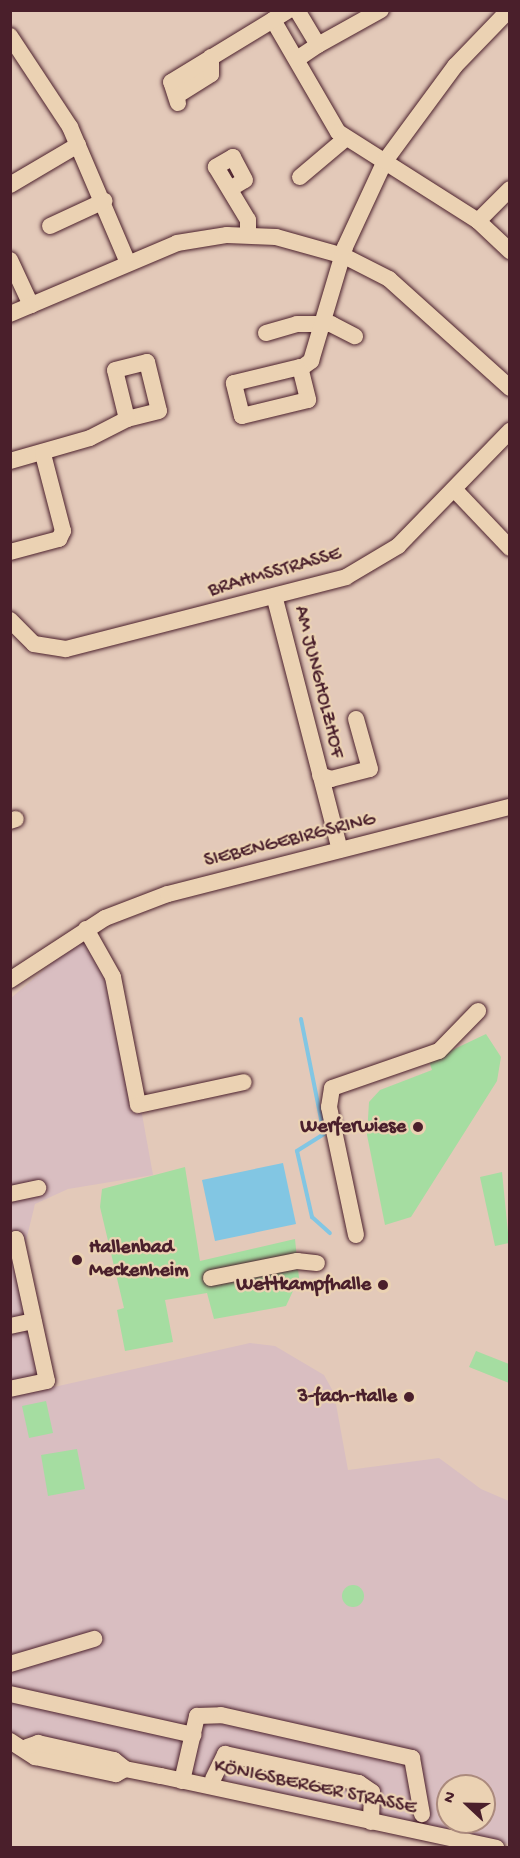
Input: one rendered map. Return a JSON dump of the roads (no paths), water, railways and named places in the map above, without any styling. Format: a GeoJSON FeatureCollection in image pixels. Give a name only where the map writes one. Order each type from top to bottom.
{"type":"FeatureCollection","features":[{"type":"Feature","properties":{"kind":"street"},"geometry":{"type":"LineString","coordinates":[[178,99],[171,82],[289,10]]}},
{"type":"Feature","properties":{"kind":"street"},"geometry":{"type":"LineString","coordinates":[[297,10],[318,45]]}},
{"type":"Feature","properties":{"kind":"street"},"geometry":{"type":"LineString","coordinates":[[297,59],[381,10]]}},
{"type":"Feature","properties":{"kind":"street"},"geometry":{"type":"LineString","coordinates":[[300,369],[311,361],[344,256],[385,161],[455,66],[508,10]]}},
{"type":"Feature","properties":{"kind":"street"},"geometry":{"type":"LineString","coordinates":[[273,20],[345,139],[385,161],[478,221],[510,251]]}},
{"type":"Feature","properties":{"kind":"street"},"geometry":{"type":"LineString","coordinates":[[10,36],[78,145],[104,201],[128,263]]}},
{"type":"Feature","properties":{"kind":"street"},"geometry":{"type":"LineString","coordinates":[[300,177],[345,139]]}},
{"type":"Feature","properties":{"kind":"street"},"geometry":{"type":"LineString","coordinates":[[10,185],[78,145]]}},
{"type":"Feature","properties":{"kind":"street"},"geometry":{"type":"LineString","coordinates":[[230,189],[248,220],[248,235]]}},
{"type":"Feature","properties":{"kind":"street"},"geometry":{"type":"LineString","coordinates":[[478,221],[510,189]]}},
{"type":"Feature","properties":{"kind":"street"},"geometry":{"type":"LineString","coordinates":[[50,226],[104,201]]}},
{"type":"Feature","properties":{"kind":"street"},"geometry":{"type":"LineString","coordinates":[[10,314],[177,243],[248,235],[295,240],[344,256],[407,292],[510,388]]}},
{"type":"Feature","properties":{"kind":"street"},"geometry":{"type":"LineString","coordinates":[[10,260],[31,305]]}},
{"type":"Feature","properties":{"kind":"street"},"geometry":{"type":"LineString","coordinates":[[266,333],[297,324],[324,324],[355,336]]}},
{"type":"Feature","properties":{"kind":"street"},"geometry":{"type":"LineString","coordinates":[[10,461],[43,454],[127,419],[157,416],[159,411],[147,362],[115,370],[127,419]]}},
{"type":"Feature","properties":{"kind":"street","name":"BRAHMSSTRASSE"},"geometry":{"type":"LineString","coordinates":[[10,620],[34,644],[66,649],[275,599],[378,561],[454,489],[510,431]]}},
{"type":"Feature","properties":{"kind":"street"},"geometry":{"type":"LineString","coordinates":[[10,552],[59,539],[63,531],[43,454]]}},
{"type":"Feature","properties":{"kind":"street"},"geometry":{"type":"LineString","coordinates":[[454,489],[510,548]]}},
{"type":"Feature","properties":{"kind":"street","name":"AM JUNGHOLZHOF"},"geometry":{"type":"LineString","coordinates":[[275,599],[340,850]]}},
{"type":"Feature","properties":{"kind":"street","name":"AM JUNGHOLZHOF"},"geometry":{"type":"LineString","coordinates":[[320,775],[331,779],[369,769],[356,719]]}},
{"type":"Feature","properties":{"kind":"street","name":"SIEBENGEBIRGSRING"},"geometry":{"type":"LineString","coordinates":[[10,980],[86,929],[168,894],[510,807]]}},
{"type":"Feature","properties":{"kind":"street"},"geometry":{"type":"LineString","coordinates":[[86,929],[113,977],[138,1105],[244,1082]]}},
{"type":"Feature","properties":{"kind":"street"},"geometry":{"type":"LineString","coordinates":[[356,1235],[329,1107],[332,1088],[438,1052],[478,1011]]}},
{"type":"Feature","properties":{"kind":"street"},"geometry":{"type":"LineString","coordinates":[[10,1194],[38,1188]]}},
{"type":"Feature","properties":{"kind":"street"},"geometry":{"type":"LineString","coordinates":[[10,1381],[35,1373],[23,1324],[12,1244]]}},
{"type":"Feature","properties":{"kind":"street"},"geometry":{"type":"LineString","coordinates":[[211,1278],[297,1261],[316,1263]]}},
{"type":"Feature","properties":{"kind":"street"},"geometry":{"type":"LineString","coordinates":[[10,1389],[46,1381],[23,1324]]}},
{"type":"Feature","properties":{"kind":"street"},"geometry":{"type":"LineString","coordinates":[[10,1664],[94,1639]]}},
{"type":"Feature","properties":{"kind":"street"},"geometry":{"type":"LineString","coordinates":[[10,1694],[192,1741]]}},
{"type":"Feature","properties":{"kind":"street"},"geometry":{"type":"LineString","coordinates":[[182,1781],[197,1716],[221,1715],[412,1758],[422,1814]]}},
{"type":"Feature","properties":{"kind":"street","name":"KÖNIGSBERGER STRASSE"},"geometry":{"type":"LineString","coordinates":[[10,1741],[27,1747],[38,1743],[119,1761],[125,1769],[496,1848]]}},
{"type":"Feature","properties":{"kind":"street"},"geometry":{"type":"LineString","coordinates":[[213,1779],[225,1754],[359,1783],[372,1792],[371,1821]]}},
{"type":"Feature","properties":{"kind":"water"},"geometry":{"type":"Polygon","coordinates":[[[283,1163],[296,1224],[215,1241],[202,1180],[283,1163]]]}},
{"type":"Feature","properties":{"kind":"waterway"},"geometry":{"type":"LineString","coordinates":[[301,1019],[324,1134],[297,1151],[312,1217],[330,1233]]}},
{"type":"Feature","properties":{"kind":"place","name":"Werferwiese"},"geometry":{"type":"Point","coordinates":[418,1127]}},
{"type":"Feature","properties":{"kind":"place","name":"Hallenbad Meckenheim"},"geometry":{"type":"Point","coordinates":[77,1260]}},
{"type":"Feature","properties":{"kind":"place","name":"Wettkampfhalle"},"geometry":{"type":"Point","coordinates":[383,1285]}},
{"type":"Feature","properties":{"kind":"place","name":"3-fach-Halle"},"geometry":{"type":"Point","coordinates":[409,1397]}}]}
